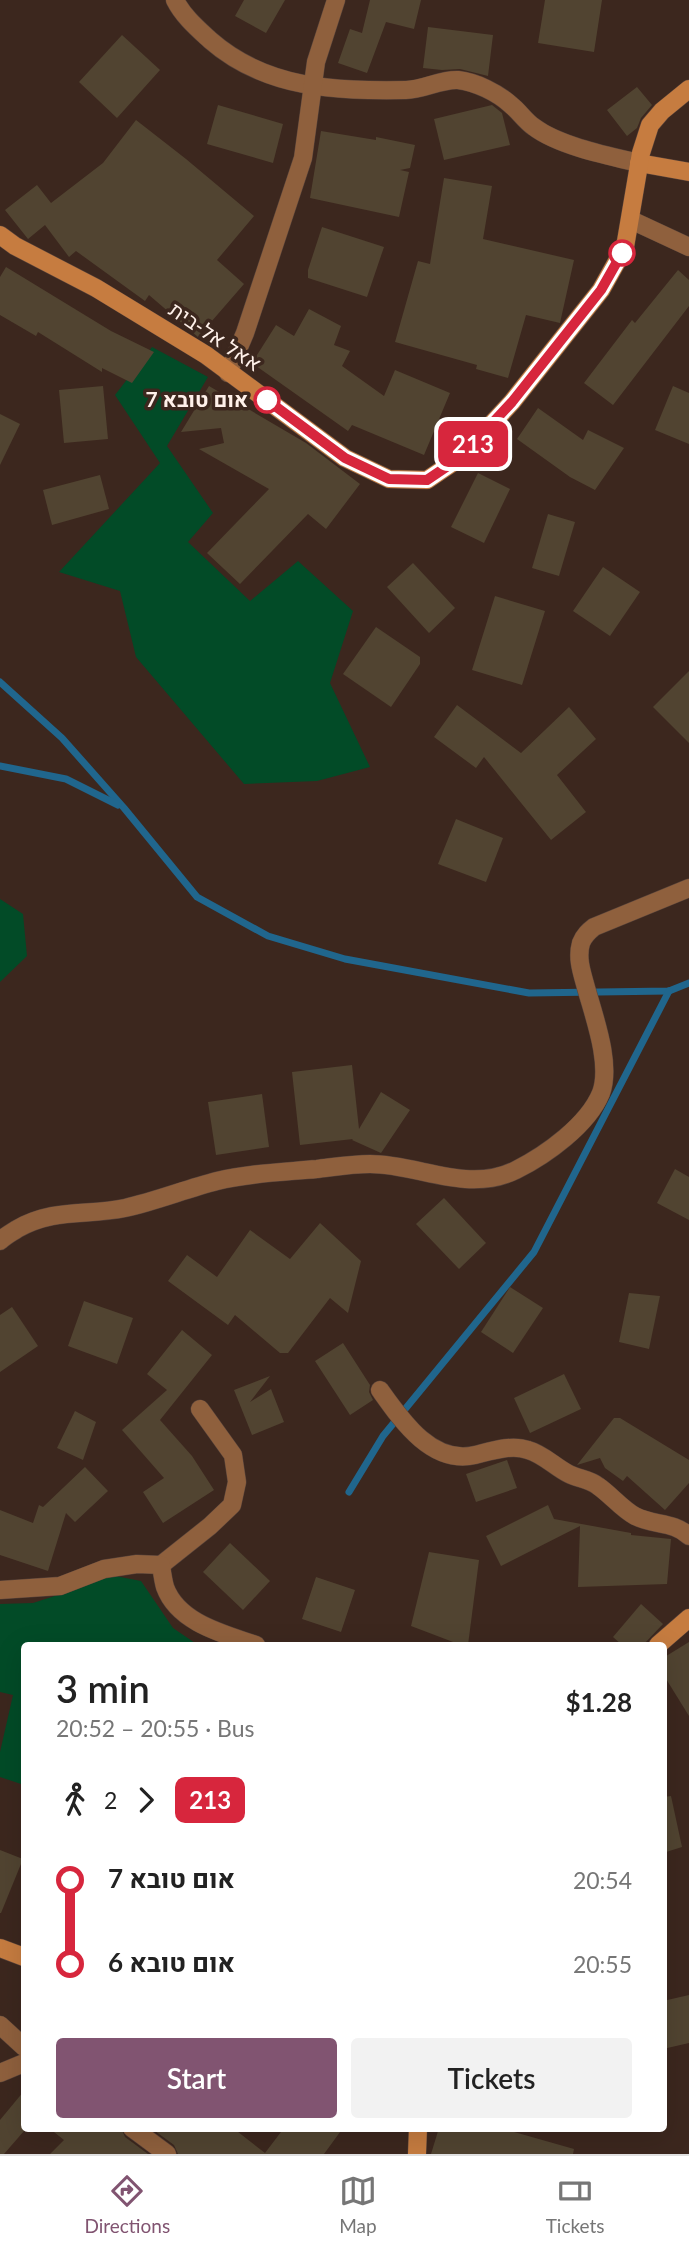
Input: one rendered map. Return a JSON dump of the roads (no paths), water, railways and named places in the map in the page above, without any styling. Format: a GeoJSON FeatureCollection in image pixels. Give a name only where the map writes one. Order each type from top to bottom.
{"type":"FeatureCollection","features":[{"type":"Feature","properties":{"kind":"street"},"geometry":{"type":"LineString","coordinates":[[175,0],[198,29],[229,56],[258,72],[314,87],[409,90],[458,80],[486,89],[510,104],[534,128],[563,141],[601,154],[689,172]]}},
{"type":"Feature","properties":{"kind":"street"},"geometry":{"type":"LineString","coordinates":[[228,373],[249,320],[303,158],[316,62],[336,0]]}},
{"type":"Feature","properties":{"kind":"street","name":"אאל אל-בית"},"geometry":{"type":"LineString","coordinates":[[0,235],[15,246],[107,294],[206,355],[345,458],[389,479],[427,480],[461,457],[503,411],[601,290],[625,247],[639,163],[650,125],[662,111],[689,89]]}},
{"type":"Feature","properties":{"kind":"street"},"geometry":{"type":"LineString","coordinates":[[631,219],[689,247]]}},
{"type":"Feature","properties":{"kind":"street"},"geometry":{"type":"LineString","coordinates":[[0,1241],[30,1222],[59,1213],[106,1212],[221,1180],[272,1173],[371,1164],[468,1180],[486,1180],[513,1171],[567,1136],[595,1104],[601,1091],[605,1065],[579,964],[581,942],[585,934],[594,927],[689,888]]}},
{"type":"Feature","properties":{"kind":"street"},"geometry":{"type":"LineString","coordinates":[[380,1391],[401,1420],[440,1452],[459,1456],[508,1449],[529,1450],[571,1475],[591,1481],[634,1516],[678,1527],[689,1536]]}},
{"type":"Feature","properties":{"kind":"street"},"geometry":{"type":"LineString","coordinates":[[0,1590],[60,1586],[104,1569],[136,1564],[161,1565],[210,1526],[232,1505],[237,1482],[233,1455],[200,1409]]}},
{"type":"Feature","properties":{"kind":"street"},"geometry":{"type":"LineString","coordinates":[[161,1565],[166,1588],[176,1604],[208,1629],[247,1642]]}},
{"type":"Feature","properties":{"kind":"street"},"geometry":{"type":"LineString","coordinates":[[661,1642],[689,1618]]}},
{"type":"Feature","properties":{"kind":"street"},"geometry":{"type":"LineString","coordinates":[[0,1948],[21,1955]]}},
{"type":"Feature","properties":{"kind":"street"},"geometry":{"type":"LineString","coordinates":[[0,2025],[21,2044]]}},
{"type":"Feature","properties":{"kind":"street"},"geometry":{"type":"LineString","coordinates":[[0,2073],[21,2064]]}},
{"type":"Feature","properties":{"kind":"street"},"geometry":{"type":"LineString","coordinates":[[137,2132],[167,2154]]}},
{"type":"Feature","properties":{"kind":"street"},"geometry":{"type":"LineString","coordinates":[[417,2154],[418,2132]]}},
{"type":"Feature","properties":{"kind":"waterway"},"geometry":{"type":"LineString","coordinates":[[0,682],[62,738],[197,897],[268,936],[345,959],[529,993],[669,991],[689,983]]}},
{"type":"Feature","properties":{"kind":"waterway"},"geometry":{"type":"LineString","coordinates":[[0,766],[66,779],[118,805]]}},
{"type":"Feature","properties":{"kind":"waterway"},"geometry":{"type":"LineString","coordinates":[[349,1492],[383,1436],[534,1252],[669,991]]}},
{"type":"Feature","properties":{"kind":"place","name":"אום טובא 7"},"geometry":{"type":"Point","coordinates":[267,400]}}]}
